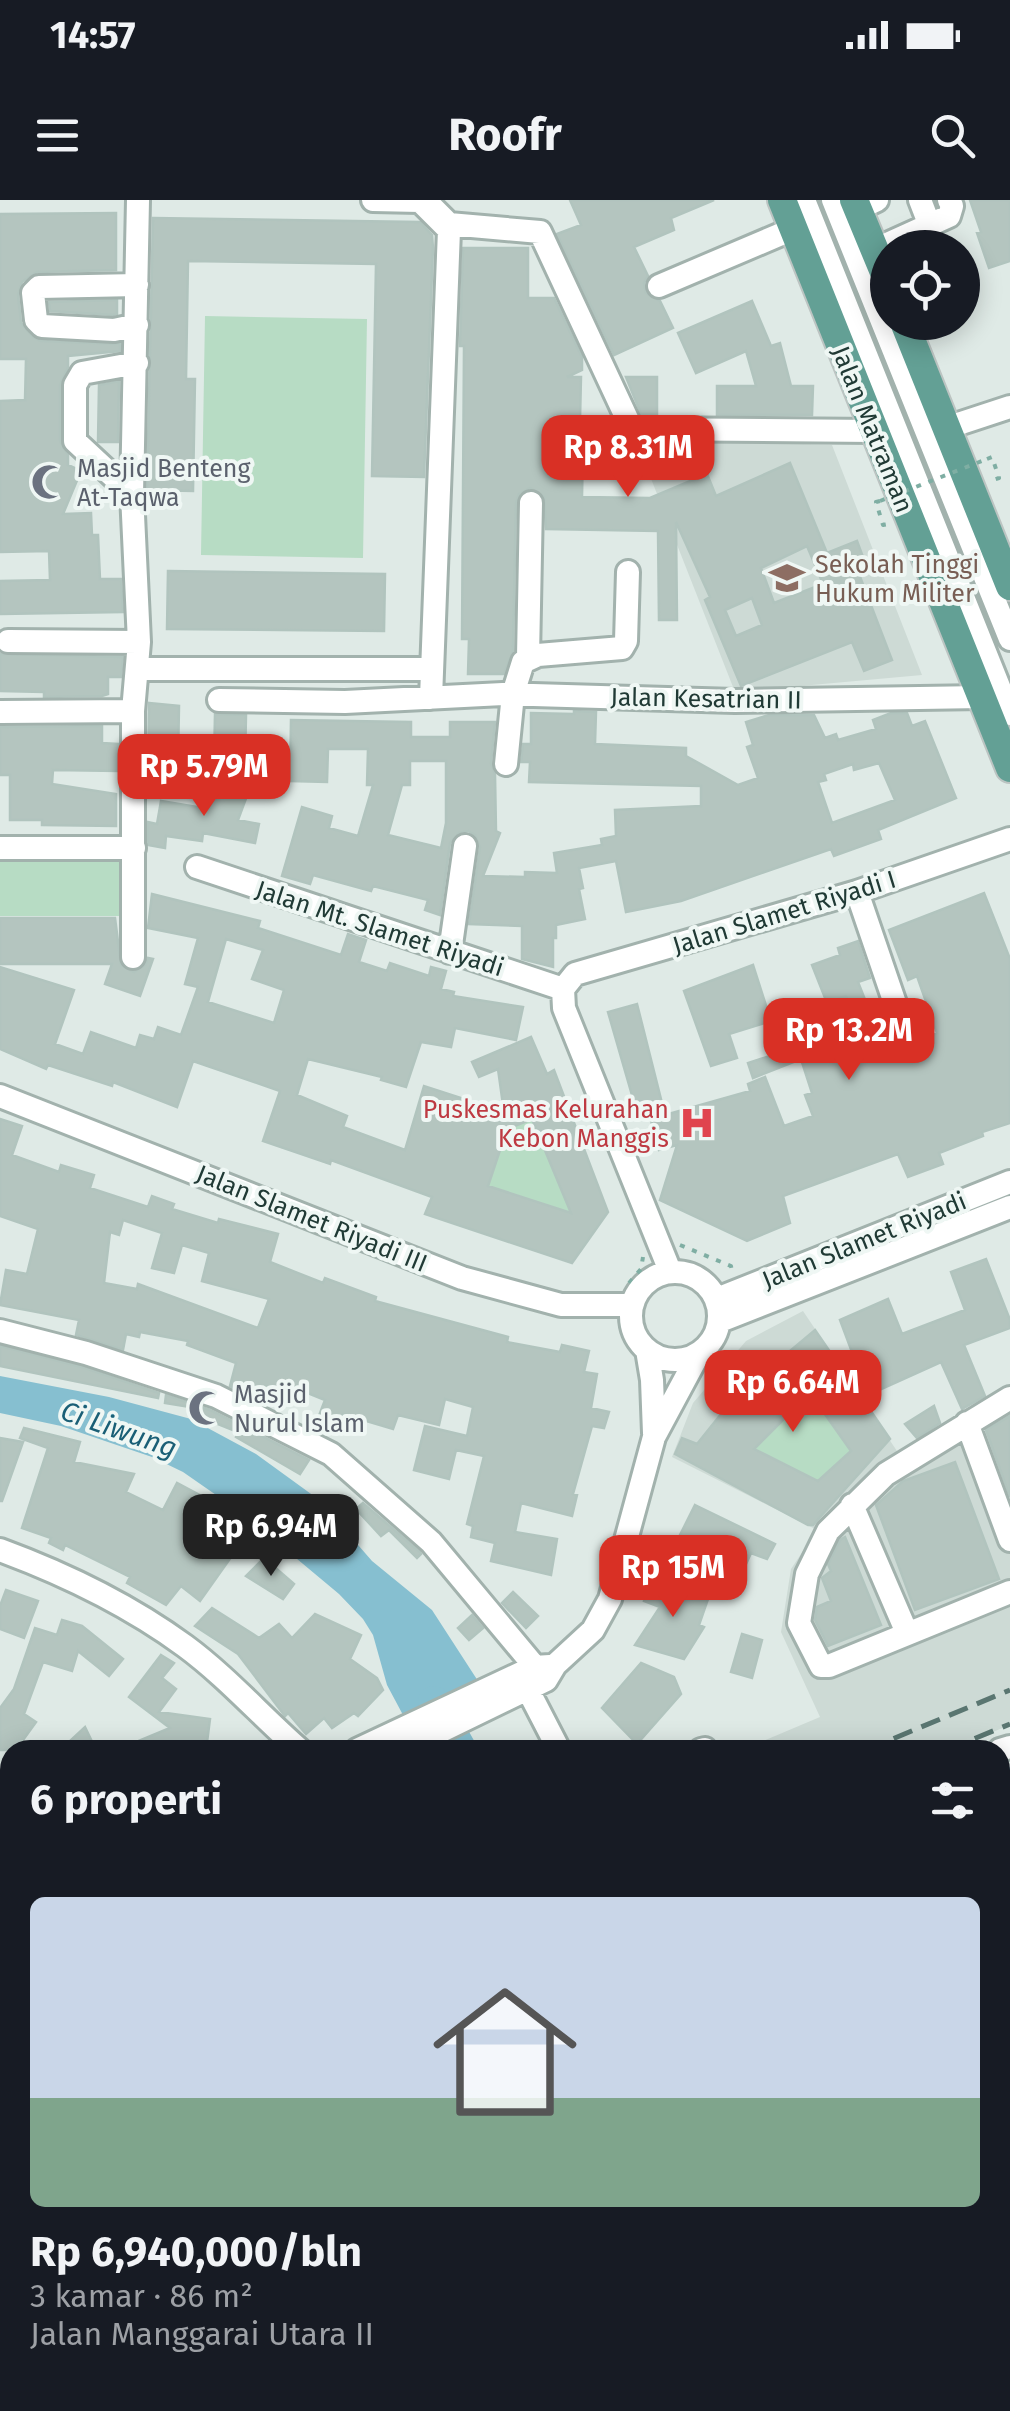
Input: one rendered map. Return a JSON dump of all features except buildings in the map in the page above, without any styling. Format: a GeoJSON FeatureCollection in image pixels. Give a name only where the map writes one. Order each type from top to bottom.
{"type":"FeatureCollection","features":[{"type":"Feature","properties":{"kind":"main road","name":"Jalan Matraman"},"geometry":{"type":"LineString","coordinates":[[782,200],[1010,768]]}},
{"type":"Feature","properties":{"kind":"main road"},"geometry":{"type":"LineString","coordinates":[[856,202],[870,239]]}},
{"type":"Feature","properties":{"kind":"main road"},"geometry":{"type":"LineString","coordinates":[[911,340],[946,428],[1002,545],[1010,586]]}},
{"type":"Feature","properties":{"kind":"street"},"geometry":{"type":"LineString","coordinates":[[132,957],[133,712],[138,642],[132,494],[138,200]]}},
{"type":"Feature","properties":{"kind":"street"},"geometry":{"type":"LineString","coordinates":[[373,200],[423,201],[449,224],[540,232],[629,423],[636,429],[875,431]]}},
{"type":"Feature","properties":{"kind":"street"},"geometry":{"type":"LineString","coordinates":[[804,200],[1010,714]]}},
{"type":"Feature","properties":{"kind":"street"},"geometry":{"type":"LineString","coordinates":[[920,200],[930,226]]}},
{"type":"Feature","properties":{"kind":"street"},"geometry":{"type":"LineString","coordinates":[[921,230],[949,216],[949,200]]}},
{"type":"Feature","properties":{"kind":"street"},"geometry":{"type":"LineString","coordinates":[[423,201],[449,230],[431,698]]}},
{"type":"Feature","properties":{"kind":"street"},"geometry":{"type":"LineString","coordinates":[[856,202],[1010,639]]}},
{"type":"Feature","properties":{"kind":"street"},"geometry":{"type":"LineString","coordinates":[[659,286],[793,229]]}},
{"type":"Feature","properties":{"kind":"street"},"geometry":{"type":"LineString","coordinates":[[137,285],[39,288],[33,293],[36,320],[42,326],[114,330],[137,325]]}},
{"type":"Feature","properties":{"kind":"street"},"geometry":{"type":"LineString","coordinates":[[132,494],[76,441],[75,385],[82,373],[137,363]]}},
{"type":"Feature","properties":{"kind":"street"},"geometry":{"type":"LineString","coordinates":[[946,428],[1010,407]]}},
{"type":"Feature","properties":{"kind":"street"},"geometry":{"type":"LineString","coordinates":[[506,764],[513,694],[528,657],[531,503]]}},
{"type":"Feature","properties":{"kind":"street"},"geometry":{"type":"LineString","coordinates":[[528,657],[622,648],[626,641],[628,572]]}},
{"type":"Feature","properties":{"kind":"street"},"geometry":{"type":"LineString","coordinates":[[8,641],[138,642]]}},
{"type":"Feature","properties":{"kind":"street"},"geometry":{"type":"LineString","coordinates":[[137,669],[431,669]]}},
{"type":"Feature","properties":{"kind":"street","name":"Jalan Kesatrian II"},"geometry":{"type":"LineString","coordinates":[[219,700],[345,702],[513,694],[735,701],[982,697]]}},
{"type":"Feature","properties":{"kind":"street"},"geometry":{"type":"LineString","coordinates":[[0,712],[133,712]]}},
{"type":"Feature","properties":{"kind":"street","name":"Jalan Slamet Riyadi I"},"geometry":{"type":"LineString","coordinates":[[564,989],[575,974],[857,892],[1010,839]]}},
{"type":"Feature","properties":{"kind":"street"},"geometry":{"type":"LineString","coordinates":[[450,952],[465,846]]}},
{"type":"Feature","properties":{"kind":"street"},"geometry":{"type":"LineString","coordinates":[[0,848],[134,848]]}},
{"type":"Feature","properties":{"kind":"street","name":"Jalan Mt. Slamet Riyadi"},"geometry":{"type":"LineString","coordinates":[[197,867],[564,989]]}},
{"type":"Feature","properties":{"kind":"street"},"geometry":{"type":"LineString","coordinates":[[857,892],[900,1018]]}},
{"type":"Feature","properties":{"kind":"street"},"geometry":{"type":"LineString","coordinates":[[564,989],[564,1008],[670,1271]]}},
{"type":"Feature","properties":{"kind":"street","name":"Jalan Slamet Riyadi III"},"geometry":{"type":"LineString","coordinates":[[0,1096],[462,1278],[561,1305],[632,1306]]}},
{"type":"Feature","properties":{"kind":"street","name":"Jalan Slamet Riyadi"},"geometry":{"type":"LineString","coordinates":[[719,1310],[1010,1182]]}},
{"type":"Feature","properties":{"kind":"street","name":"Jalan Slamet Riyadi"},"geometry":{"type":"LineString","coordinates":[[719,1310],[1010,1207]]}},
{"type":"Feature","properties":{"kind":"street"},"geometry":{"type":"LineString","coordinates":[[409,1740],[541,1676],[593,1630],[610,1599],[654,1436],[698,1354],[713,1340],[719,1310],[699,1277],[670,1271],[646,1282],[632,1306],[636,1338],[646,1350],[663,1358],[681,1360],[698,1354]]}},
{"type":"Feature","properties":{"kind":"street"},"geometry":{"type":"LineString","coordinates":[[0,1331],[86,1353],[216,1396],[331,1454],[431,1542],[541,1676],[557,1740]]}},
{"type":"Feature","properties":{"kind":"street"},"geometry":{"type":"LineString","coordinates":[[646,1350],[652,1380],[654,1436]]}},
{"type":"Feature","properties":{"kind":"street"},"geometry":{"type":"LineString","coordinates":[[1010,1398],[886,1474],[852,1505],[828,1531],[807,1574],[799,1623],[824,1667],[1010,1592]]}},
{"type":"Feature","properties":{"kind":"street"},"geometry":{"type":"LineString","coordinates":[[967,1422],[1010,1540]]}},
{"type":"Feature","properties":{"kind":"street"},"geometry":{"type":"LineString","coordinates":[[852,1505],[907,1633]]}},
{"type":"Feature","properties":{"kind":"street"},"geometry":{"type":"LineString","coordinates":[[0,1550],[78,1582],[127,1608],[184,1646],[289,1740]]}},
{"type":"Feature","properties":{"kind":"street"},"geometry":{"type":"LineString","coordinates":[[272,1725],[272,1740]]}},
{"type":"Feature","properties":{"kind":"path"},"geometry":{"type":"LineString","coordinates":[[880,501],[989,458]]}},
{"type":"Feature","properties":{"kind":"shaded area","name":"Sekolah Tinggi Hukum Militer"},"geometry":{"type":"Polygon","coordinates":[[[635,438],[832,445],[922,675],[735,692],[635,438]]]}},
{"type":"Feature","properties":{"kind":"shaded area"},"geometry":{"type":"Polygon","coordinates":[[[803,1311],[899,1454],[1010,1390],[1010,1725],[973,1740],[766,1740],[820,1717],[781,1632],[791,1569],[817,1530],[672,1457],[693,1403],[746,1341],[803,1311]]]}},
{"type":"Feature","properties":{"kind":"green space"},"geometry":{"type":"Polygon","coordinates":[[[804,200],[833,200],[870,291],[870,340],[890,340],[910,389],[884,398],[804,200]]]}},
{"type":"Feature","properties":{"kind":"green space"},"geometry":{"type":"Polygon","coordinates":[[[205,316],[367,319],[363,558],[201,555],[205,316]]]}},
{"type":"Feature","properties":{"kind":"green space"},"geometry":{"type":"Polygon","coordinates":[[[0,853],[125,853],[123,916],[0,916],[0,853]]]}},
{"type":"Feature","properties":{"kind":"green space"},"geometry":{"type":"Polygon","coordinates":[[[532,1119],[571,1213],[488,1186],[507,1129],[532,1119]]]}},
{"type":"Feature","properties":{"kind":"green space"},"geometry":{"type":"Polygon","coordinates":[[[810,1393],[851,1451],[818,1481],[754,1449],[810,1393]]]}},
{"type":"Feature","properties":{"kind":"water"},"geometry":{"type":"Polygon","coordinates":[[[0,1376],[109,1397],[191,1419],[256,1454],[318,1499],[372,1561],[432,1610],[478,1681],[403,1715],[387,1685],[373,1635],[339,1594],[242,1513],[183,1472],[152,1457],[61,1426],[0,1413],[0,1376]]]}},
{"type":"Feature","properties":{"kind":"waterway","name":"Ci Liwung"},"geometry":{"type":"LineString","coordinates":[[434,1702],[455,1740]]}},
{"type":"Feature","properties":{"kind":"railway"},"geometry":{"type":"LineString","coordinates":[[890,1740],[1010,1690]]}},
{"type":"Feature","properties":{"kind":"railway"},"geometry":{"type":"LineString","coordinates":[[971,1740],[1010,1724]]}},
{"type":"Feature","properties":{"kind":"place","name":"Masjid Benteng At-Taqwa"},"geometry":{"type":"Point","coordinates":[49,482]}},
{"type":"Feature","properties":{"kind":"place","name":"Sekolah Tinggi Hukum Militer"},"geometry":{"type":"Point","coordinates":[787,578]}},
{"type":"Feature","properties":{"kind":"place","name":"Puskesmas Kelurahan Kebon Manggis"},"geometry":{"type":"Point","coordinates":[697,1123]}},
{"type":"Feature","properties":{"kind":"place","name":"Masjid Nurul Islam"},"geometry":{"type":"Point","coordinates":[206,1408]}}]}
